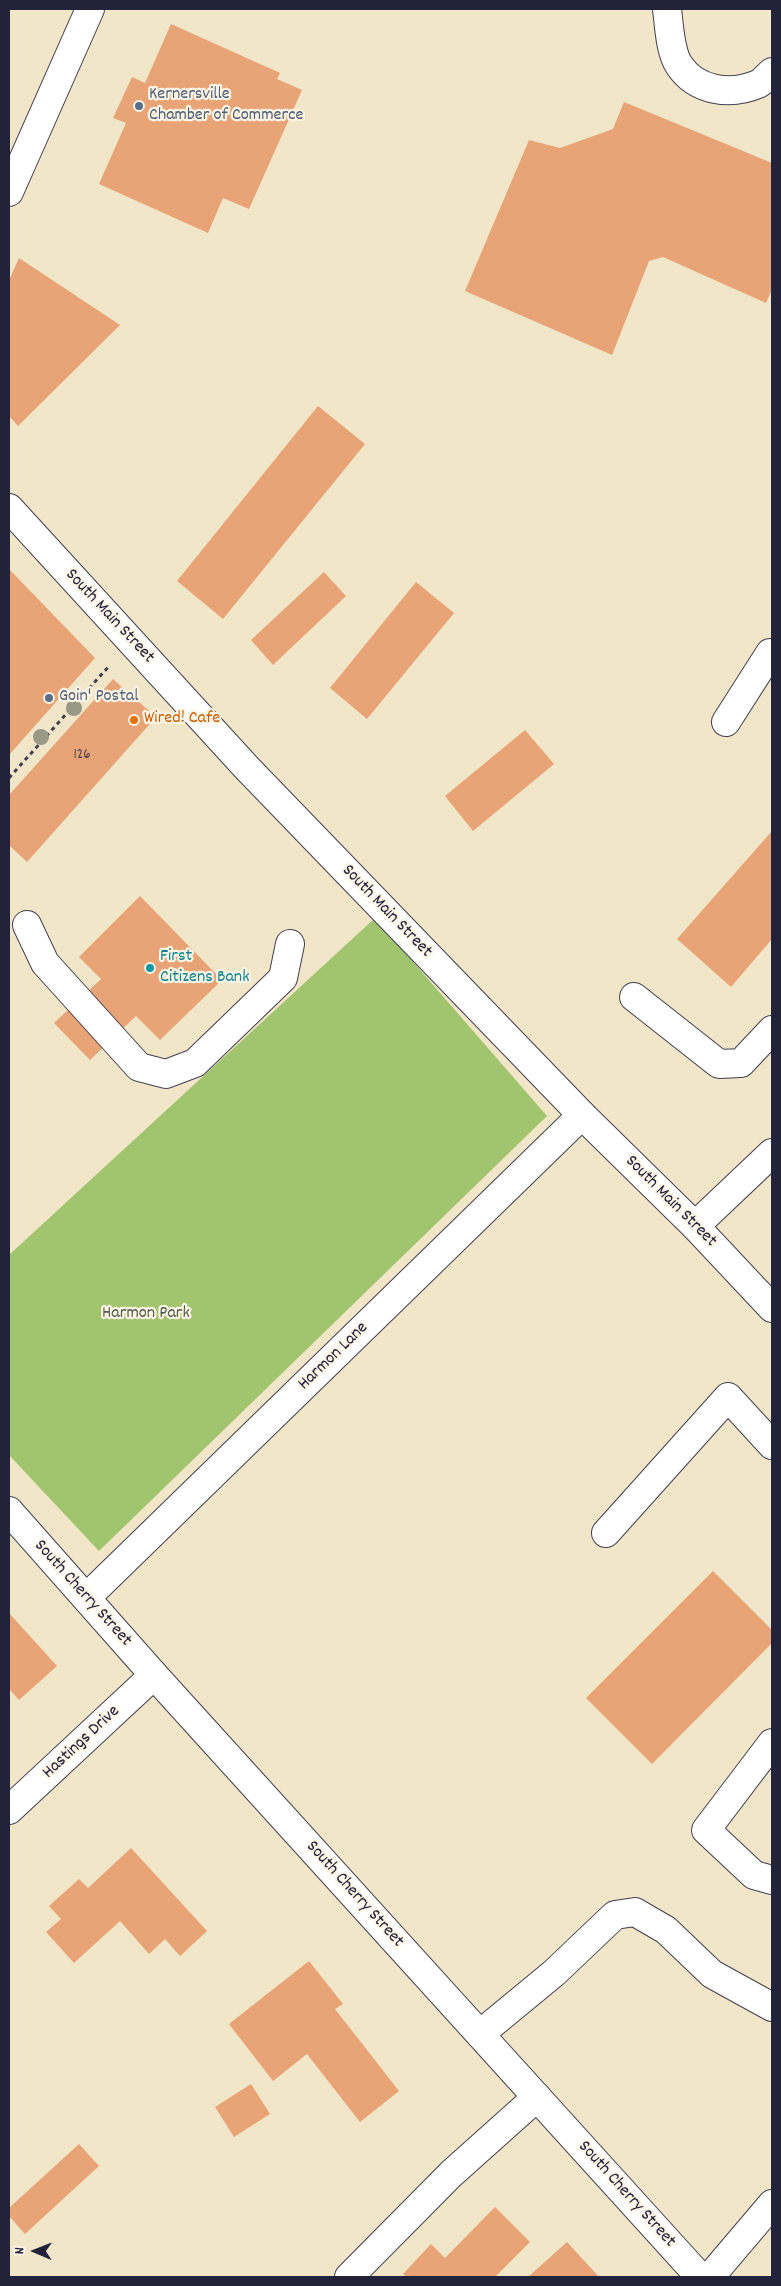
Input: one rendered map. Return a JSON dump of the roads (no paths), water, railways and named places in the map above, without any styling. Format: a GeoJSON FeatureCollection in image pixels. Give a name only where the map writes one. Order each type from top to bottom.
{"type":"FeatureCollection","features":[{"type":"Feature","properties":{"kind":"main road"},"geometry":{"type":"LineString","coordinates":[[9,192],[90,9]]}},
{"type":"Feature","properties":{"kind":"main road"},"geometry":{"type":"LineString","coordinates":[[667,9],[671,40],[678,65],[700,85],[728,92],[759,84],[772,72]]}},
{"type":"Feature","properties":{"kind":"main road","name":"South Main Street"},"geometry":{"type":"LineString","coordinates":[[9,508],[247,768],[582,1116],[696,1226],[772,1308]]}},
{"type":"Feature","properties":{"kind":"main road"},"geometry":{"type":"LineString","coordinates":[[726,722],[770,653],[772,654]]}},
{"type":"Feature","properties":{"kind":"main road"},"geometry":{"type":"LineString","coordinates":[[27,925],[45,963],[139,1067],[166,1074],[195,1063],[283,978],[290,944]]}},
{"type":"Feature","properties":{"kind":"main road"},"geometry":{"type":"LineString","coordinates":[[634,997],[719,1064],[740,1064],[772,1030]]}},
{"type":"Feature","properties":{"kind":"main road","name":"Harmon Lane"},"geometry":{"type":"LineString","coordinates":[[86,1598],[582,1116]]}},
{"type":"Feature","properties":{"kind":"main road"},"geometry":{"type":"LineString","coordinates":[[696,1226],[772,1154]]}},
{"type":"Feature","properties":{"kind":"main road"},"geometry":{"type":"LineString","coordinates":[[606,1533],[728,1397],[772,1445]]}},
{"type":"Feature","properties":{"kind":"main road","name":"South Cherry Street"},"geometry":{"type":"LineString","coordinates":[[9,1511],[154,1675],[700,2277]]}},
{"type":"Feature","properties":{"kind":"main road","name":"Hastings Drive"},"geometry":{"type":"LineString","coordinates":[[9,1810],[154,1675]]}},
{"type":"Feature","properties":{"kind":"main road"},"geometry":{"type":"LineString","coordinates":[[772,1743],[706,1830],[754,1875],[772,1880]]}},
{"type":"Feature","properties":{"kind":"main road"},"geometry":{"type":"LineString","coordinates":[[480,2034],[554,1973],[615,1915],[635,1912],[666,1930],[712,1974],[772,2007]]}},
{"type":"Feature","properties":{"kind":"main road"},"geometry":{"type":"LineString","coordinates":[[349,2277],[451,2174],[537,2098]]}},
{"type":"Feature","properties":{"kind":"main road"},"geometry":{"type":"LineString","coordinates":[[710,2277],[772,2204]]}},
{"type":"Feature","properties":{"kind":"place","name":"Kernersville Chamber of Commerce"},"geometry":{"type":"Point","coordinates":[139,106]}},
{"type":"Feature","properties":{"kind":"place","name":"Goin' Postal"},"geometry":{"type":"Point","coordinates":[49,698]}},
{"type":"Feature","properties":{"kind":"place","name":"Wired! Cafe"},"geometry":{"type":"Point","coordinates":[134,720]}},
{"type":"Feature","properties":{"kind":"place","name":"First Citizens Bank"},"geometry":{"type":"Point","coordinates":[150,968]}},
{"type":"Feature","properties":{"kind":"park label","name":"Harmon Park"},"geometry":{"type":"Point","coordinates":[146,1315]}}]}
